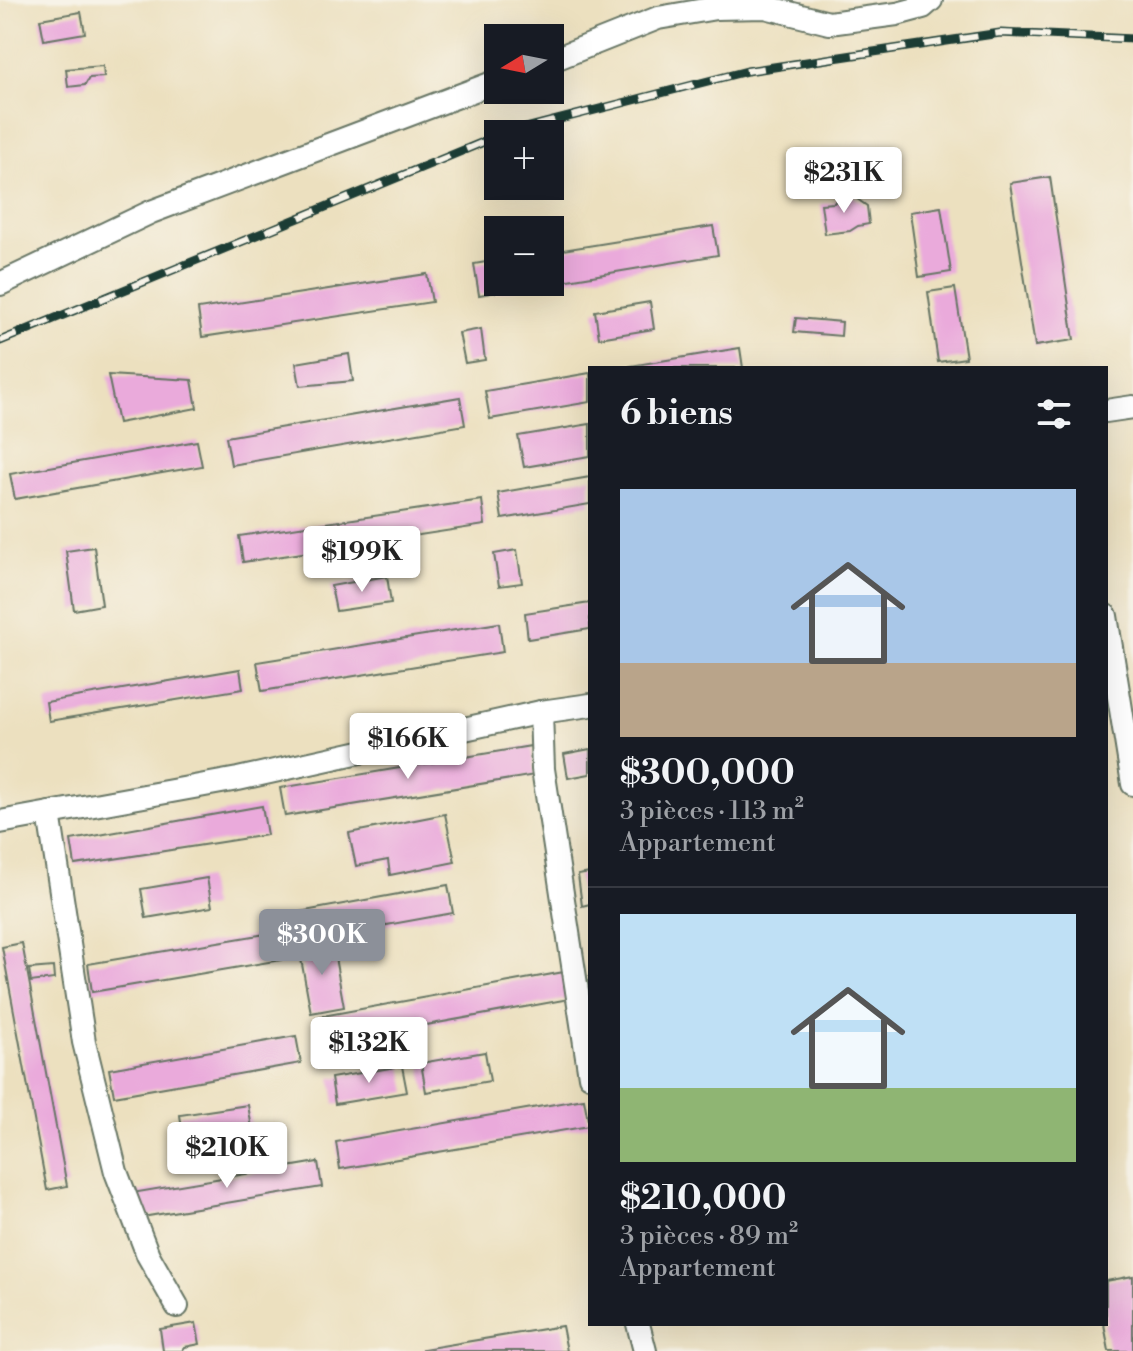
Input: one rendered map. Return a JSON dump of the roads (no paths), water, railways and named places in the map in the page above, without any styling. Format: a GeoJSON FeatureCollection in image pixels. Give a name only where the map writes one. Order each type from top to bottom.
{"type":"FeatureCollection","features":[{"type":"Feature","properties":{"kind":"street"},"geometry":{"type":"LineString","coordinates":[[564,55],[658,18],[716,8],[765,7],[829,23],[897,14],[923,7],[931,0]]}},
{"type":"Feature","properties":{"kind":"street"},"geometry":{"type":"LineString","coordinates":[[0,284],[151,212],[484,86]]}},
{"type":"Feature","properties":{"kind":"street"},"geometry":{"type":"LineString","coordinates":[[1108,411],[1133,407]]}},
{"type":"Feature","properties":{"kind":"street"},"geometry":{"type":"LineString","coordinates":[[1108,628],[1133,784]]}},
{"type":"Feature","properties":{"kind":"street"},"geometry":{"type":"LineString","coordinates":[[0,822],[238,779],[541,712],[588,705]]}},
{"type":"Feature","properties":{"kind":"street"},"geometry":{"type":"LineString","coordinates":[[541,712],[543,769],[588,1063]]}},
{"type":"Feature","properties":{"kind":"street"},"geometry":{"type":"LineString","coordinates":[[49,813],[84,1042],[116,1172],[148,1255],[177,1306]]}},
{"type":"Feature","properties":{"kind":"street"},"geometry":{"type":"LineString","coordinates":[[639,1326],[645,1351]]}},
{"type":"Feature","properties":{"kind":"railway"},"geometry":{"type":"LineString","coordinates":[[556,120],[747,71],[1000,33],[1133,39]]}},
{"type":"Feature","properties":{"kind":"railway"},"geometry":{"type":"LineString","coordinates":[[0,341],[484,142]]}}]}
